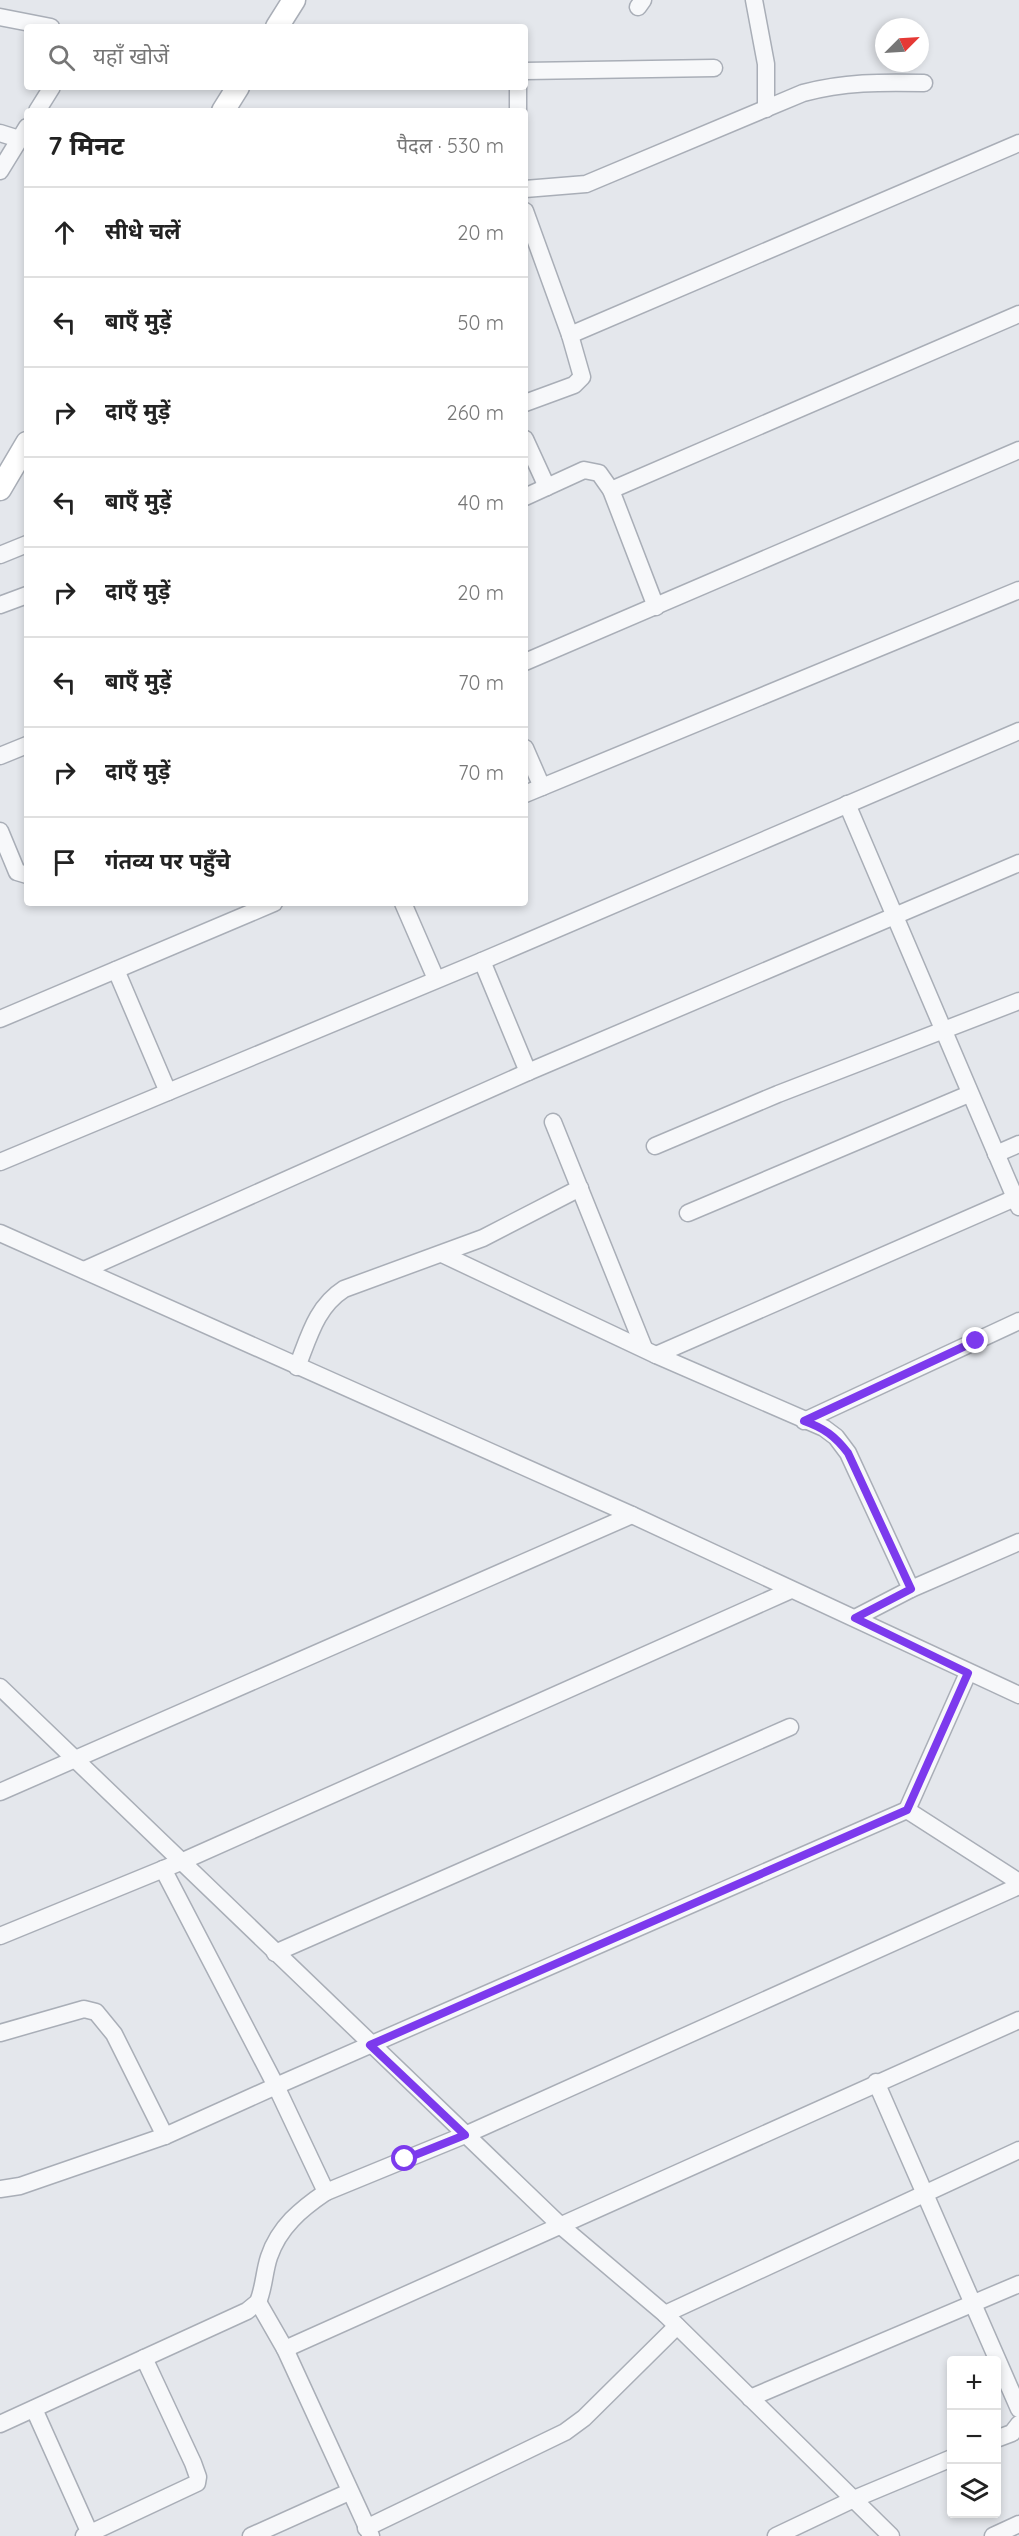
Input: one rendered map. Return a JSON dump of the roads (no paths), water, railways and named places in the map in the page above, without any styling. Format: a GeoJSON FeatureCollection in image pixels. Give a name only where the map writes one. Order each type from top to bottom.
{"type":"FeatureCollection","features":[{"type":"Feature","properties":{"kind":"street"},"geometry":{"type":"LineString","coordinates":[[279,24],[294,0]]}},
{"type":"Feature","properties":{"kind":"street"},"geometry":{"type":"LineString","coordinates":[[754,0],[766,64],[765,109]]}},
{"type":"Feature","properties":{"kind":"street"},"geometry":{"type":"LineString","coordinates":[[0,16],[37,24]]}},
{"type":"Feature","properties":{"kind":"street"},"geometry":{"type":"LineString","coordinates":[[528,71],[714,68]]}},
{"type":"Feature","properties":{"kind":"street"},"geometry":{"type":"LineString","coordinates":[[528,189],[586,184],[803,93],[849,82],[924,83]]}},
{"type":"Feature","properties":{"kind":"street"},"geometry":{"type":"LineString","coordinates":[[39,108],[50,90]]}},
{"type":"Feature","properties":{"kind":"street"},"geometry":{"type":"LineString","coordinates":[[225,108],[236,90]]}},
{"type":"Feature","properties":{"kind":"street"},"geometry":{"type":"LineString","coordinates":[[518,90],[518,108]]}},
{"type":"Feature","properties":{"kind":"street"},"geometry":{"type":"LineString","coordinates":[[0,133],[23,133]]}},
{"type":"Feature","properties":{"kind":"street"},"geometry":{"type":"LineString","coordinates":[[0,171],[23,133]]}},
{"type":"Feature","properties":{"kind":"street"},"geometry":{"type":"LineString","coordinates":[[570,335],[1019,143]]}},
{"type":"Feature","properties":{"kind":"street"},"geometry":{"type":"LineString","coordinates":[[528,219],[570,335],[582,377],[574,385],[528,402]]}},
{"type":"Feature","properties":{"kind":"street"},"geometry":{"type":"LineString","coordinates":[[611,490],[1019,314]]}},
{"type":"Feature","properties":{"kind":"street"},"geometry":{"type":"LineString","coordinates":[[528,446],[547,487]]}},
{"type":"Feature","properties":{"kind":"street"},"geometry":{"type":"LineString","coordinates":[[2,476],[24,447]]}},
{"type":"Feature","properties":{"kind":"street"},"geometry":{"type":"LineString","coordinates":[[528,661],[1019,450]]}},
{"type":"Feature","properties":{"kind":"street"},"geometry":{"type":"LineString","coordinates":[[528,496],[590,470],[605,478],[656,607]]}},
{"type":"Feature","properties":{"kind":"street"},"geometry":{"type":"LineString","coordinates":[[0,555],[24,545]]}},
{"type":"Feature","properties":{"kind":"street"},"geometry":{"type":"LineString","coordinates":[[528,793],[1019,590]]}},
{"type":"Feature","properties":{"kind":"street"},"geometry":{"type":"LineString","coordinates":[[0,604],[24,596]]}},
{"type":"Feature","properties":{"kind":"street"},"geometry":{"type":"LineString","coordinates":[[0,1162],[482,961],[1019,730]]}},
{"type":"Feature","properties":{"kind":"street"},"geometry":{"type":"LineString","coordinates":[[0,756],[24,746]]}},
{"type":"Feature","properties":{"kind":"street"},"geometry":{"type":"LineString","coordinates":[[528,755],[542,787]]}},
{"type":"Feature","properties":{"kind":"street"},"geometry":{"type":"LineString","coordinates":[[650,1351],[1017,1202],[941,1029],[847,804]]}},
{"type":"Feature","properties":{"kind":"street"},"geometry":{"type":"LineString","coordinates":[[0,831],[17,872],[24,874]]}},
{"type":"Feature","properties":{"kind":"street"},"geometry":{"type":"LineString","coordinates":[[84,1270],[528,1072],[1019,863]]}},
{"type":"Feature","properties":{"kind":"street"},"geometry":{"type":"LineString","coordinates":[[0,1019],[267,906]]}},
{"type":"Feature","properties":{"kind":"street"},"geometry":{"type":"LineString","coordinates":[[404,906],[436,980]]}},
{"type":"Feature","properties":{"kind":"street"},"geometry":{"type":"LineString","coordinates":[[482,961],[528,1072]]}},
{"type":"Feature","properties":{"kind":"street"},"geometry":{"type":"LineString","coordinates":[[116,970],[168,1092]]}},
{"type":"Feature","properties":{"kind":"street"},"geometry":{"type":"LineString","coordinates":[[655,1146],[941,1029],[1019,1001]]}},
{"type":"Feature","properties":{"kind":"street"},"geometry":{"type":"LineString","coordinates":[[688,1213],[969,1094]]}},
{"type":"Feature","properties":{"kind":"street"},"geometry":{"type":"LineString","coordinates":[[553,1122],[650,1351]]}},
{"type":"Feature","properties":{"kind":"street"},"geometry":{"type":"LineString","coordinates":[[996,1154],[1019,1144]]}},
{"type":"Feature","properties":{"kind":"street"},"geometry":{"type":"LineString","coordinates":[[297,1367],[317,1315],[329,1299],[344,1289],[483,1238],[580,1188]]}},
{"type":"Feature","properties":{"kind":"street"},"geometry":{"type":"LineString","coordinates":[[0,1233],[632,1515],[1019,1695]]}},
{"type":"Feature","properties":{"kind":"street"},"geometry":{"type":"LineString","coordinates":[[442,1254],[650,1351],[824,1428],[836,1437],[848,1453],[911,1589]]}},
{"type":"Feature","properties":{"kind":"street"},"geometry":{"type":"LineString","coordinates":[[804,1421],[1019,1321]]}},
{"type":"Feature","properties":{"kind":"street"},"geometry":{"type":"LineString","coordinates":[[0,1792],[632,1515]]}},
{"type":"Feature","properties":{"kind":"street"},"geometry":{"type":"LineString","coordinates":[[855,1618],[911,1589],[1019,1542]]}},
{"type":"Feature","properties":{"kind":"street"},"geometry":{"type":"LineString","coordinates":[[0,1936],[183,1861],[791,1590]]}},
{"type":"Feature","properties":{"kind":"street"},"geometry":{"type":"LineString","coordinates":[[0,2188],[20,2186],[165,2136],[907,1810],[968,1673]]}},
{"type":"Feature","properties":{"kind":"street"},"geometry":{"type":"LineString","coordinates":[[1003,1688],[1019,1681]]}},
{"type":"Feature","properties":{"kind":"street"},"geometry":{"type":"LineString","coordinates":[[0,1687],[183,1861],[370,2045],[561,2226],[671,2320],[891,2536]]}},
{"type":"Feature","properties":{"kind":"street"},"geometry":{"type":"LineString","coordinates":[[275,1953],[790,1727]]}},
{"type":"Feature","properties":{"kind":"street"},"geometry":{"type":"LineString","coordinates":[[907,1810],[1019,1884]]}},
{"type":"Feature","properties":{"kind":"street"},"geometry":{"type":"LineString","coordinates":[[163,1869],[276,2086],[326,2192]]}},
{"type":"Feature","properties":{"kind":"street"},"geometry":{"type":"LineString","coordinates":[[0,2424],[247,2311],[258,2302],[277,2238],[302,2209],[326,2192],[465,2135],[1019,1884]]}},
{"type":"Feature","properties":{"kind":"street"},"geometry":{"type":"LineString","coordinates":[[0,2033],[84,2009],[96,2012],[114,2034],[165,2136]]}},
{"type":"Feature","properties":{"kind":"street"},"geometry":{"type":"LineString","coordinates":[[285,2349],[876,2082],[1019,2020]]}},
{"type":"Feature","properties":{"kind":"street"},"geometry":{"type":"LineString","coordinates":[[876,2082],[1019,2409]]}},
{"type":"Feature","properties":{"kind":"street"},"geometry":{"type":"LineString","coordinates":[[258,2302],[285,2349],[368,2532],[565,2432],[584,2418],[671,2320],[923,2193],[1019,2150]]}},
{"type":"Feature","properties":{"kind":"street"},"geometry":{"type":"LineString","coordinates":[[750,2397],[1019,2284]]}},
{"type":"Feature","properties":{"kind":"street"},"geometry":{"type":"LineString","coordinates":[[34,2409],[88,2535],[197,2483],[198,2476],[193,2463],[144,2358]]}},
{"type":"Feature","properties":{"kind":"street"},"geometry":{"type":"LineString","coordinates":[[1001,2436],[1018,2426]]}},
{"type":"Feature","properties":{"kind":"street"},"geometry":{"type":"LineString","coordinates":[[776,2536],[854,2499],[947,2460]]}},
{"type":"Feature","properties":{"kind":"street"},"geometry":{"type":"LineString","coordinates":[[250,2536],[349,2493]]}},
{"type":"Feature","properties":{"kind":"street"},"geometry":{"type":"LineString","coordinates":[[993,2536],[1019,2524]]}}]}
